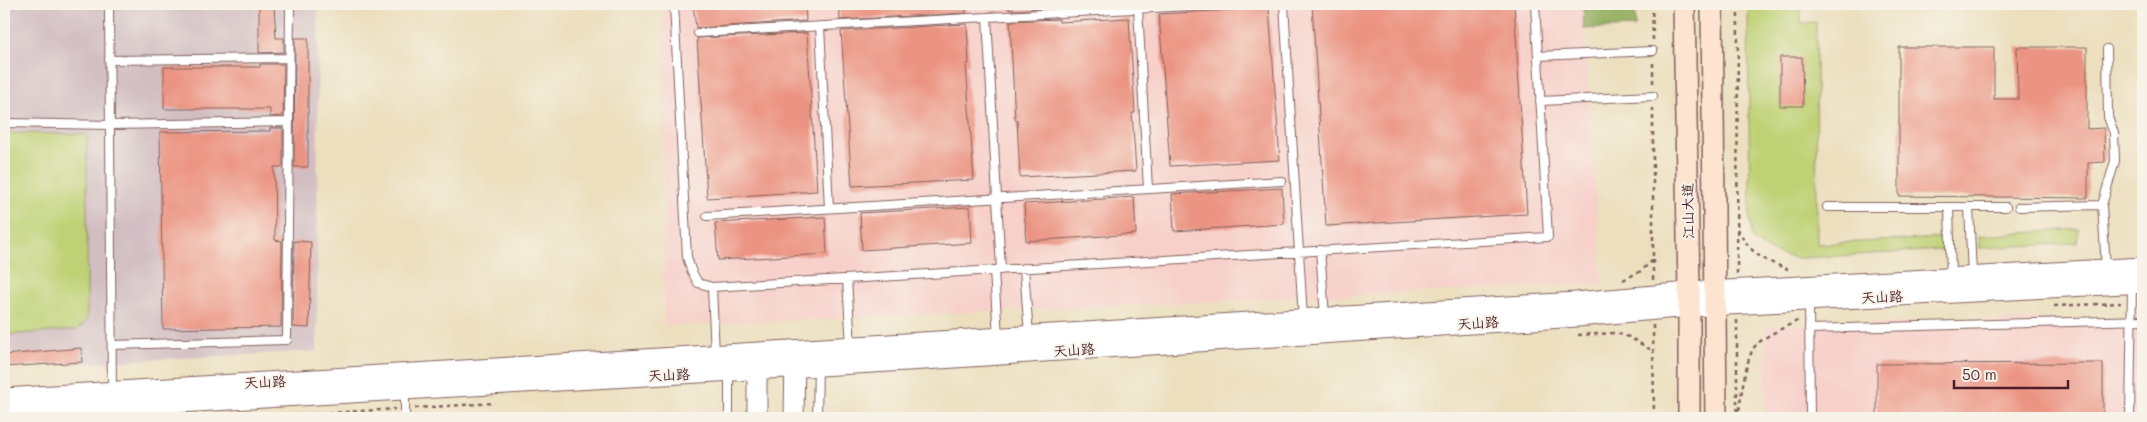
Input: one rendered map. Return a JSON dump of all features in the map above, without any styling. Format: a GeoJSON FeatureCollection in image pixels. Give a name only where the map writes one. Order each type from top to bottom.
{"type":"FeatureCollection","features":[{"type":"Feature","properties":{"kind":"main road","name":"江山大道"},"geometry":{"type":"LineString","coordinates":[[1684,4],[1689,418]]}},
{"type":"Feature","properties":{"kind":"main road","name":"江山大道"},"geometry":{"type":"LineString","coordinates":[[1712,4],[1727,298],[1716,418]]}},
{"type":"Feature","properties":{"kind":"street","name":"天山路"},"geometry":{"type":"LineString","coordinates":[[1727,298],[1809,301],[1972,284],[2107,277],[2143,268]]}},
{"type":"Feature","properties":{"kind":"street","name":"天山路"},"geometry":{"type":"LineString","coordinates":[[2107,277],[2138,283]]}},
{"type":"Feature","properties":{"kind":"street","name":"天山路"},"geometry":{"type":"LineString","coordinates":[[4,413],[70,414],[112,399],[1303,327],[1689,299],[1951,286]]}},
{"type":"Feature","properties":{"kind":"street"},"geometry":{"type":"LineString","coordinates":[[794,359],[794,418]]}},
{"type":"Feature","properties":{"kind":"street"},"geometry":{"type":"LineString","coordinates":[[757,361],[757,418]]}},
{"type":"Feature","properties":{"kind":"street","name":"天山路"},"geometry":{"type":"LineString","coordinates":[[4,398],[112,399],[405,390],[722,363]]}},
{"type":"Feature","properties":{"kind":"lane"},"geometry":{"type":"LineString","coordinates":[[109,4],[112,399]]}},
{"type":"Feature","properties":{"kind":"lane"},"geometry":{"type":"LineString","coordinates":[[112,345],[287,340],[290,4]]}},
{"type":"Feature","properties":{"kind":"lane"},"geometry":{"type":"LineString","coordinates":[[674,4],[687,257],[698,283],[712,287],[1548,236],[1535,4]]}},
{"type":"Feature","properties":{"kind":"lane"},"geometry":{"type":"LineString","coordinates":[[698,33],[1224,4]]}},
{"type":"Feature","properties":{"kind":"lane"},"geometry":{"type":"LineString","coordinates":[[1284,4],[1303,327]]}},
{"type":"Feature","properties":{"kind":"lane"},"geometry":{"type":"LineString","coordinates":[[1138,8],[1148,189]]}},
{"type":"Feature","properties":{"kind":"lane"},"geometry":{"type":"LineString","coordinates":[[987,17],[997,198],[998,346]]}},
{"type":"Feature","properties":{"kind":"lane"},"geometry":{"type":"LineString","coordinates":[[820,26],[829,208]]}},
{"type":"Feature","properties":{"kind":"lane"},"geometry":{"type":"LineString","coordinates":[[2107,49],[2108,117],[2114,133],[2115,161],[2102,205],[2107,277]]}},
{"type":"Feature","properties":{"kind":"lane"},"geometry":{"type":"LineString","coordinates":[[1538,56],[1652,51]]}},
{"type":"Feature","properties":{"kind":"lane"},"geometry":{"type":"LineString","coordinates":[[110,60],[289,58]]}},
{"type":"Feature","properties":{"kind":"lane"},"geometry":{"type":"LineString","coordinates":[[1540,102],[1652,96]]}},
{"type":"Feature","properties":{"kind":"lane"},"geometry":{"type":"LineString","coordinates":[[4,123],[110,125],[289,122]]}},
{"type":"Feature","properties":{"kind":"lane"},"geometry":{"type":"LineString","coordinates":[[707,216],[1282,181]]}},
{"type":"Feature","properties":{"kind":"lane"},"geometry":{"type":"LineString","coordinates":[[2019,207],[2102,205]]}},
{"type":"Feature","properties":{"kind":"lane"},"geometry":{"type":"LineString","coordinates":[[1827,207],[2006,207]]}},
{"type":"Feature","properties":{"kind":"lane"},"geometry":{"type":"LineString","coordinates":[[1949,207],[1951,286]]}},
{"type":"Feature","properties":{"kind":"lane"},"geometry":{"type":"LineString","coordinates":[[1969,207],[1972,284]]}},
{"type":"Feature","properties":{"kind":"lane"},"geometry":{"type":"LineString","coordinates":[[1320,250],[1326,325]]}},
{"type":"Feature","properties":{"kind":"lane"},"geometry":{"type":"LineString","coordinates":[[1024,268],[1029,344]]}},
{"type":"Feature","properties":{"kind":"lane"},"geometry":{"type":"LineString","coordinates":[[847,279],[851,355]]}},
{"type":"Feature","properties":{"kind":"lane"},"geometry":{"type":"LineString","coordinates":[[2130,418],[2132,320],[2138,283]]}},
{"type":"Feature","properties":{"kind":"lane"},"geometry":{"type":"LineString","coordinates":[[712,287],[729,418]]}},
{"type":"Feature","properties":{"kind":"lane"},"geometry":{"type":"LineString","coordinates":[[1809,301],[1810,418]]}},
{"type":"Feature","properties":{"kind":"lane"},"geometry":{"type":"LineString","coordinates":[[1809,329],[2143,320]]}},
{"type":"Feature","properties":{"kind":"lane"},"geometry":{"type":"LineString","coordinates":[[817,418],[818,357]]}},
{"type":"Feature","properties":{"kind":"lane"},"geometry":{"type":"LineString","coordinates":[[405,390],[405,418]]}},
{"type":"Feature","properties":{"kind":"path"},"geometry":{"type":"LineString","coordinates":[[1652,4],[1654,418]]}},
{"type":"Feature","properties":{"kind":"path"},"geometry":{"type":"LineString","coordinates":[[1737,418],[1727,298],[1737,229],[1738,4]]}},
{"type":"Feature","properties":{"kind":"path"},"geometry":{"type":"LineString","coordinates":[[1737,229],[1749,248],[1766,261],[1789,270],[1796,270]]}},
{"type":"Feature","properties":{"kind":"shaded area"},"geometry":{"type":"Polygon","coordinates":[[[4,4],[318,4],[317,351],[4,367],[4,4]]]}},
{"type":"Feature","properties":{"kind":"shaded area"},"geometry":{"type":"Polygon","coordinates":[[[663,4],[1583,4],[1602,284],[664,326],[663,4]]]}},
{"type":"Feature","properties":{"kind":"shaded area"},"geometry":{"type":"Polygon","coordinates":[[[2143,317],[2143,418],[1765,418],[1765,326],[2143,317]]]}},
{"type":"Feature","properties":{"kind":"shaded area"},"geometry":{"type":"Polygon","coordinates":[[[724,409],[724,418],[560,418],[724,409]]]}},
{"type":"Feature","properties":{"kind":"green space"},"geometry":{"type":"Polygon","coordinates":[[[1583,4],[1635,4],[1635,27],[1584,29],[1583,4]]]}},
{"type":"Feature","properties":{"kind":"green space"},"geometry":{"type":"Polygon","coordinates":[[[1748,4],[1801,4],[1801,23],[1816,22],[1817,244],[1943,238],[1943,250],[1799,258],[1775,252],[1753,240],[1750,221],[1748,4]]]}},
{"type":"Feature","properties":{"kind":"green space"},"geometry":{"type":"Polygon","coordinates":[[[4,133],[87,134],[87,315],[86,322],[77,330],[4,335],[4,133]]]}},
{"type":"Feature","properties":{"kind":"green space"},"geometry":{"type":"Polygon","coordinates":[[[2079,229],[2077,243],[1980,248],[1979,236],[2079,229]]]}},
{"type":"Feature","properties":{"kind":"building"},"geometry":{"type":"Polygon","coordinates":[[[259,4],[274,4],[276,38],[284,38],[284,52],[259,53],[259,4]]]}},
{"type":"Feature","properties":{"kind":"building"},"geometry":{"type":"Polygon","coordinates":[[[693,4],[805,4],[806,21],[696,28],[693,4]]]}},
{"type":"Feature","properties":{"kind":"building"},"geometry":{"type":"Polygon","coordinates":[[[839,4],[966,4],[966,13],[840,20],[839,4]]]}},
{"type":"Feature","properties":{"kind":"building"},"geometry":{"type":"Polygon","coordinates":[[[1009,4],[1059,4],[1059,7],[1009,10],[1009,4]]]}},
{"type":"Feature","properties":{"kind":"building"},"geometry":{"type":"Polygon","coordinates":[[[1312,4],[1514,4],[1527,214],[1326,226],[1312,4]]]}},
{"type":"Feature","properties":{"kind":"building"},"geometry":{"type":"Polygon","coordinates":[[[1269,8],[1280,160],[1170,166],[1159,14],[1269,8]]]}},
{"type":"Feature","properties":{"kind":"building"},"geometry":{"type":"Polygon","coordinates":[[[1129,18],[1135,113],[1132,113],[1136,171],[1020,177],[1010,21],[1059,19],[1059,22],[1129,18]]]}},
{"type":"Feature","properties":{"kind":"building"},"geometry":{"type":"Polygon","coordinates":[[[967,24],[969,64],[966,64],[974,180],[852,186],[841,31],[967,24]]]}},
{"type":"Feature","properties":{"kind":"building"},"geometry":{"type":"Polygon","coordinates":[[[807,33],[817,191],[707,198],[697,38],[807,33]]]}},
{"type":"Feature","properties":{"kind":"building"},"geometry":{"type":"Polygon","coordinates":[[[295,38],[308,38],[308,167],[294,167],[295,38]]]}},
{"type":"Feature","properties":{"kind":"building"},"geometry":{"type":"Polygon","coordinates":[[[1899,47],[1994,47],[1994,99],[2018,99],[2017,47],[2087,47],[2087,129],[2104,128],[2105,162],[2088,163],[2088,198],[1899,196],[1899,47]]]}},
{"type":"Feature","properties":{"kind":"building"},"geometry":{"type":"Polygon","coordinates":[[[1780,57],[1802,57],[1803,106],[1780,106],[1780,57]]]}},
{"type":"Feature","properties":{"kind":"building"},"geometry":{"type":"Polygon","coordinates":[[[260,64],[284,64],[283,116],[270,117],[270,109],[164,109],[164,67],[260,67],[260,64]]]}},
{"type":"Feature","properties":{"kind":"building"},"geometry":{"type":"Polygon","coordinates":[[[270,128],[283,128],[283,167],[274,167],[275,240],[282,241],[281,327],[163,329],[160,132],[270,131],[270,128]]]}},
{"type":"Feature","properties":{"kind":"building"},"geometry":{"type":"Polygon","coordinates":[[[1282,188],[1284,224],[1174,231],[1172,194],[1282,188]]]}},
{"type":"Feature","properties":{"kind":"building"},"geometry":{"type":"Polygon","coordinates":[[[1134,197],[1136,234],[1026,241],[1024,204],[1134,197]]]}},
{"type":"Feature","properties":{"kind":"building"},"geometry":{"type":"Polygon","coordinates":[[[970,207],[972,243],[862,250],[860,213],[970,207]]]}},
{"type":"Feature","properties":{"kind":"building"},"geometry":{"type":"Polygon","coordinates":[[[825,217],[827,254],[718,260],[715,223],[825,217]]]}},
{"type":"Feature","properties":{"kind":"building"},"geometry":{"type":"Polygon","coordinates":[[[294,241],[311,242],[309,328],[293,327],[294,241]]]}},
{"type":"Feature","properties":{"kind":"building"},"geometry":{"type":"Polygon","coordinates":[[[81,348],[82,362],[4,367],[4,355],[81,348]]]}},
{"type":"Feature","properties":{"kind":"building"},"geometry":{"type":"Polygon","coordinates":[[[2103,363],[2103,418],[1877,418],[1877,364],[2103,363]]]}}]}
